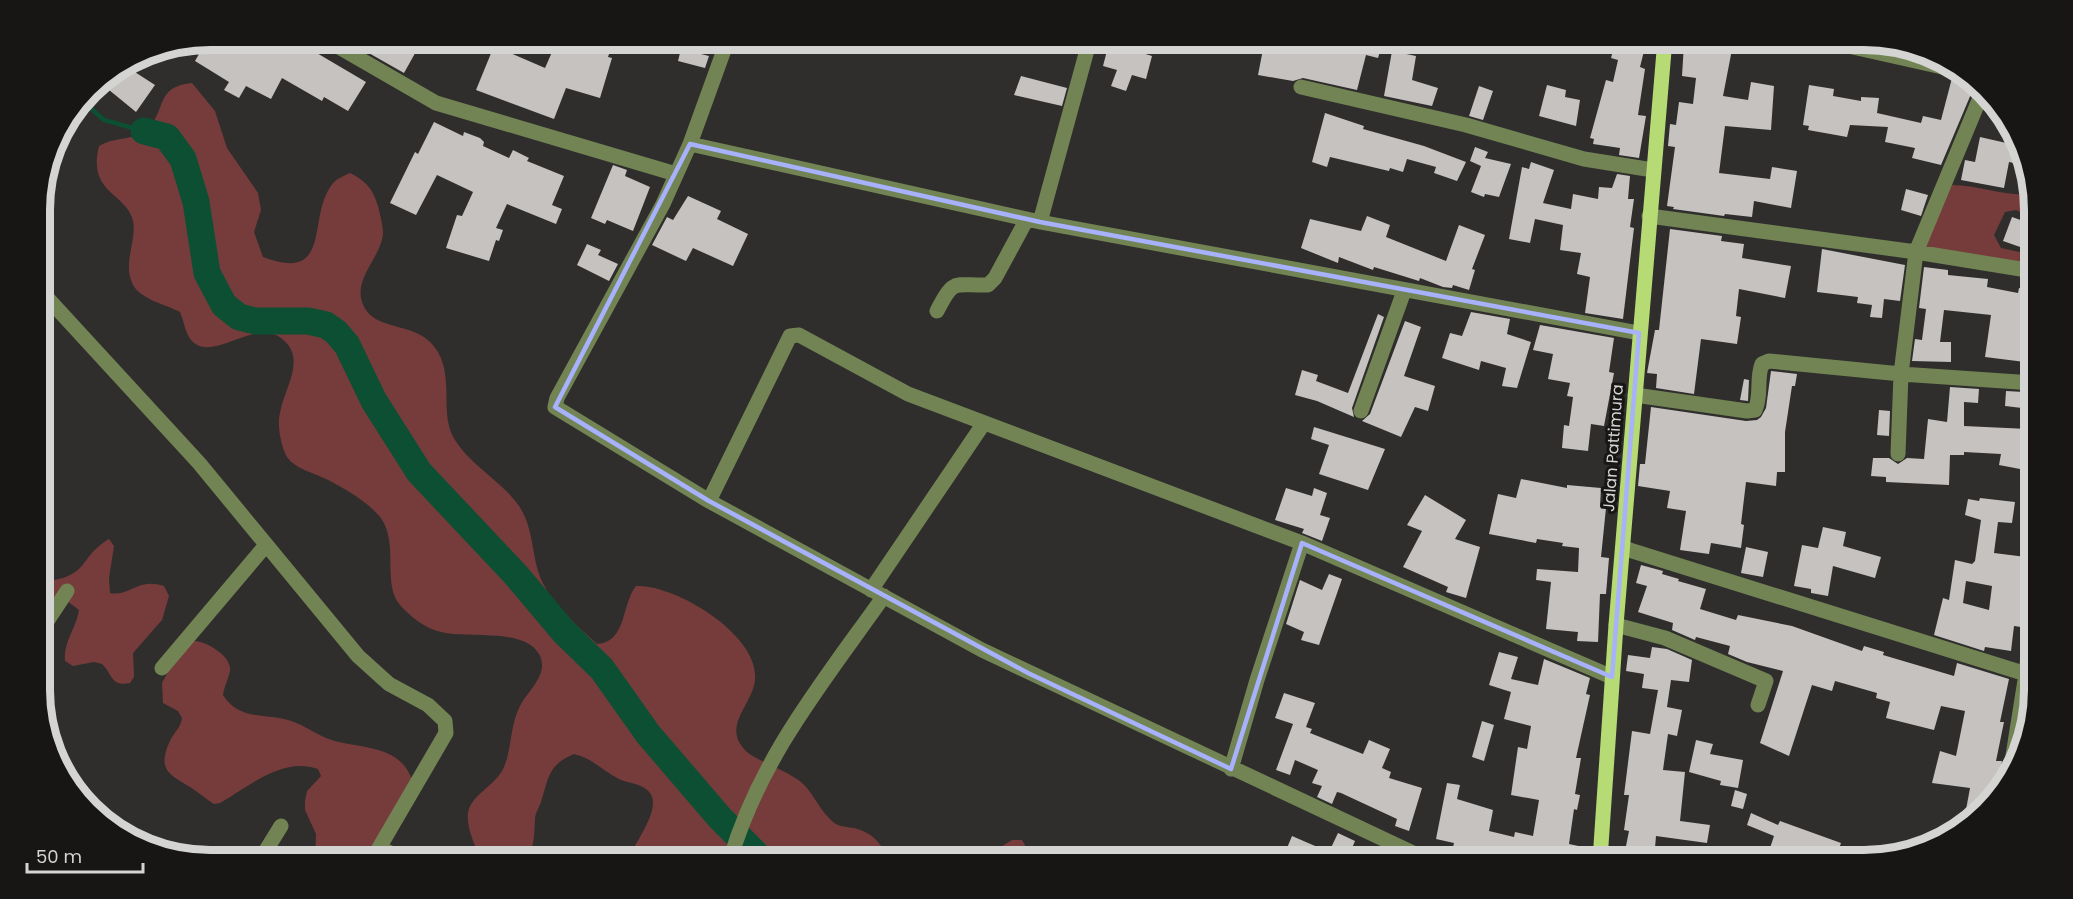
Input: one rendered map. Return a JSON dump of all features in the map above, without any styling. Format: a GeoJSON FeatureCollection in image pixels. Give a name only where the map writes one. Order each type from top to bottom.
{"type":"FeatureCollection","features":[{"type":"Feature","properties":{"kind":"main road","name":"Jalan Pattimura"},"geometry":{"type":"LineString","coordinates":[[1601,849],[1616,625],[1664,50]]}},
{"type":"Feature","properties":{"kind":"street"},"geometry":{"type":"LineString","coordinates":[[344,50],[436,103],[676,174]]}},
{"type":"Feature","properties":{"kind":"street"},"geometry":{"type":"LineString","coordinates":[[724,50],[690,144],[663,204],[557,398],[555,408],[709,501],[1028,673],[1405,849]]}},
{"type":"Feature","properties":{"kind":"street"},"geometry":{"type":"LineString","coordinates":[[937,311],[947,290],[953,286],[988,285],[1034,220],[1087,50]]}},
{"type":"Feature","properties":{"kind":"street"},"geometry":{"type":"LineString","coordinates":[[1301,87],[1467,125],[1584,159],[1653,170]]}},
{"type":"Feature","properties":{"kind":"street"},"geometry":{"type":"LineString","coordinates":[[1898,454],[1901,374],[1916,252],[1979,99]]}},
{"type":"Feature","properties":{"kind":"street"},"geometry":{"type":"LineString","coordinates":[[690,144],[1034,220],[1404,291],[1640,333]]}},
{"type":"Feature","properties":{"kind":"street"},"geometry":{"type":"LineString","coordinates":[[1649,216],[1916,252],[2024,270]]}},
{"type":"Feature","properties":{"kind":"street"},"geometry":{"type":"LineString","coordinates":[[1361,411],[1404,291]]}},
{"type":"Feature","properties":{"kind":"street"},"geometry":{"type":"LineString","coordinates":[[50,301],[199,463],[358,656],[389,684],[428,705],[445,721],[446,733],[378,850]]}},
{"type":"Feature","properties":{"kind":"street"},"geometry":{"type":"LineString","coordinates":[[709,501],[773,367],[790,336],[794,334],[908,394],[1302,543],[1612,676]]}},
{"type":"Feature","properties":{"kind":"street"},"geometry":{"type":"LineString","coordinates":[[1635,395],[1747,411],[1755,410],[1758,403],[1758,372],[1762,364],[1769,361],[1901,374],[2024,382]]}},
{"type":"Feature","properties":{"kind":"street"},"geometry":{"type":"LineString","coordinates":[[733,850],[749,803],[780,743],[984,423]]}},
{"type":"Feature","properties":{"kind":"street"},"geometry":{"type":"LineString","coordinates":[[1232,769],[1257,680],[1302,543]]}},
{"type":"Feature","properties":{"kind":"street"},"geometry":{"type":"LineString","coordinates":[[162,668],[266,545]]}},
{"type":"Feature","properties":{"kind":"street"},"geometry":{"type":"LineString","coordinates":[[1623,549],[2024,673]]}},
{"type":"Feature","properties":{"kind":"street"},"geometry":{"type":"LineString","coordinates":[[49,618],[67,591]]}},
{"type":"Feature","properties":{"kind":"street"},"geometry":{"type":"LineString","coordinates":[[1616,625],[1665,638],[1766,681],[1758,705]]}},
{"type":"Feature","properties":{"kind":"street"},"geometry":{"type":"LineString","coordinates":[[2016,738],[2024,687]]}},
{"type":"Feature","properties":{"kind":"street"},"geometry":{"type":"LineString","coordinates":[[266,850],[281,826]]}},
{"type":"Feature","properties":{"kind":"highlighted area"},"geometry":{"type":"Polygon","coordinates":[[[690,144],[1040,222],[1639,333],[1612,677],[1302,543],[1231,769],[1028,673],[709,501],[555,407],[690,144]]]}},
{"type":"Feature","properties":{"kind":"shaded area"},"geometry":{"type":"Polygon","coordinates":[[[192,83],[215,111],[227,148],[258,193],[261,210],[254,232],[263,257],[286,263],[300,261],[309,254],[315,242],[326,196],[337,179],[350,173],[365,182],[371,190],[378,206],[383,233],[378,250],[362,284],[362,302],[376,319],[420,334],[430,341],[438,352],[445,374],[450,430],[469,458],[504,489],[519,506],[528,526],[540,577],[562,610],[597,644],[607,642],[619,630],[636,586],[672,594],[712,615],[744,646],[753,663],[755,680],[753,689],[737,724],[736,733],[739,742],[750,754],[801,782],[826,815],[836,824],[861,830],[871,836],[883,850],[632,850],[651,813],[652,796],[643,787],[619,779],[586,758],[574,754],[554,767],[548,779],[536,815],[531,850],[477,850],[468,824],[470,806],[496,779],[504,767],[517,713],[537,682],[542,661],[531,646],[521,640],[441,632],[418,622],[400,605],[392,586],[389,540],[381,518],[350,492],[296,465],[285,453],[280,437],[279,419],[294,364],[289,346],[281,338],[270,333],[257,333],[217,346],[205,347],[195,344],[187,333],[180,312],[148,298],[133,285],[129,261],[133,221],[129,212],[109,191],[98,174],[99,146],[143,132],[151,125],[166,96],[179,86],[192,83]]]}},
{"type":"Feature","properties":{"kind":"shaded area"},"geometry":{"type":"Polygon","coordinates":[[[1952,185],[2022,194],[2024,214],[2016,210],[2005,212],[1994,235],[2001,248],[2024,253],[2024,270],[1916,252],[1952,185]]]}},
{"type":"Feature","properties":{"kind":"shaded area"},"geometry":{"type":"Polygon","coordinates":[[[49,481],[54,493],[49,517],[49,481]]]}},
{"type":"Feature","properties":{"kind":"shaded area"},"geometry":{"type":"Polygon","coordinates":[[[109,539],[114,546],[109,578],[110,593],[123,592],[140,585],[155,584],[164,586],[169,596],[162,620],[133,653],[134,677],[130,683],[116,682],[102,664],[94,662],[73,666],[65,661],[66,648],[79,610],[67,601],[49,623],[49,581],[68,576],[76,571],[99,546],[109,539]]]}},
{"type":"Feature","properties":{"kind":"shaded area"},"geometry":{"type":"Polygon","coordinates":[[[195,641],[206,644],[223,655],[230,665],[230,671],[223,695],[229,703],[243,712],[290,720],[326,738],[376,749],[397,759],[406,768],[412,780],[377,850],[315,850],[316,834],[305,810],[305,801],[307,791],[321,776],[318,769],[305,766],[279,770],[266,775],[220,803],[214,804],[168,771],[165,766],[166,752],[182,718],[178,711],[163,703],[162,683],[183,643],[195,641]]]}},
{"type":"Feature","properties":{"kind":"shaded area"},"geometry":{"type":"Polygon","coordinates":[[[1012,840],[1022,840],[1027,849],[998,850],[1012,840]]]}},
{"type":"Feature","properties":{"kind":"building"},"geometry":{"type":"Polygon","coordinates":[[[201,50],[220,50],[227,54],[229,50],[312,50],[366,82],[348,111],[324,97],[322,101],[282,78],[271,99],[246,86],[239,98],[224,90],[229,82],[195,61],[201,50]]]}},
{"type":"Feature","properties":{"kind":"building"},"geometry":{"type":"Polygon","coordinates":[[[368,50],[417,50],[404,73],[367,52],[368,50]]]}},
{"type":"Feature","properties":{"kind":"building"},"geometry":{"type":"Polygon","coordinates":[[[492,50],[503,50],[545,68],[553,50],[581,50],[595,54],[596,50],[610,50],[608,57],[612,58],[600,98],[566,88],[554,119],[476,90],[492,50]]]}},
{"type":"Feature","properties":{"kind":"building"},"geometry":{"type":"Polygon","coordinates":[[[681,50],[709,56],[705,68],[678,61],[681,50]]]}},
{"type":"Feature","properties":{"kind":"building"},"geometry":{"type":"Polygon","coordinates":[[[1107,50],[1139,50],[1139,52],[1152,56],[1146,79],[1132,75],[1126,91],[1111,86],[1117,70],[1103,66],[1107,50]]]}},
{"type":"Feature","properties":{"kind":"building"},"geometry":{"type":"Polygon","coordinates":[[[1263,50],[1380,50],[1378,58],[1366,55],[1357,90],[1303,78],[1293,81],[1258,75],[1263,50]]]}},
{"type":"Feature","properties":{"kind":"building"},"geometry":{"type":"Polygon","coordinates":[[[1613,50],[1644,50],[1640,67],[1645,69],[1638,115],[1646,116],[1639,158],[1619,155],[1620,148],[1593,144],[1594,139],[1590,138],[1606,80],[1613,82],[1618,60],[1611,58],[1613,50]]]}},
{"type":"Feature","properties":{"kind":"building"},"geometry":{"type":"Polygon","coordinates":[[[1684,50],[1732,50],[1723,96],[1748,100],[1751,82],[1774,86],[1771,130],[1725,126],[1719,173],[1770,179],[1772,167],[1797,171],[1791,208],[1754,201],[1752,217],[1725,214],[1724,216],[1673,209],[1674,207],[1667,206],[1675,147],[1668,146],[1670,124],[1676,125],[1679,102],[1693,104],[1696,78],[1682,76],[1684,50]]]}},
{"type":"Feature","properties":{"kind":"building"},"geometry":{"type":"Polygon","coordinates":[[[1392,51],[1416,56],[1412,80],[1438,88],[1432,106],[1384,96],[1392,51]]]}},
{"type":"Feature","properties":{"kind":"building"},"geometry":{"type":"Polygon","coordinates":[[[131,70],[155,85],[136,112],[106,87],[131,70]]]}},
{"type":"Feature","properties":{"kind":"building"},"geometry":{"type":"Polygon","coordinates":[[[1021,76],[1067,88],[1062,106],[1014,95],[1021,76]]]}},
{"type":"Feature","properties":{"kind":"building"},"geometry":{"type":"Polygon","coordinates":[[[1952,78],[1972,92],[1941,165],[1912,158],[1915,148],[1885,142],[1888,127],[1850,125],[1847,137],[1808,130],[1809,126],[1803,125],[1809,85],[1834,89],[1833,96],[1861,101],[1861,97],[1879,98],[1877,113],[1921,123],[1923,116],[1941,120],[1952,78]]]}},
{"type":"Feature","properties":{"kind":"building"},"geometry":{"type":"Polygon","coordinates":[[[1547,85],[1566,90],[1565,97],[1580,100],[1576,126],[1539,116],[1547,85]]]}},
{"type":"Feature","properties":{"kind":"building"},"geometry":{"type":"Polygon","coordinates":[[[1479,86],[1493,91],[1483,120],[1469,116],[1479,86]]]}},
{"type":"Feature","properties":{"kind":"building"},"geometry":{"type":"Polygon","coordinates":[[[1325,113],[1364,126],[1363,129],[1424,146],[1466,162],[1457,181],[1434,173],[1436,167],[1407,159],[1403,172],[1390,168],[1389,171],[1330,157],[1327,167],[1312,162],[1325,113]]]}},
{"type":"Feature","properties":{"kind":"building"},"geometry":{"type":"Polygon","coordinates":[[[434,122],[463,136],[464,132],[480,138],[484,142],[483,146],[509,158],[513,150],[529,158],[527,161],[564,176],[552,205],[562,209],[556,224],[507,204],[496,228],[503,230],[499,241],[496,240],[489,261],[446,248],[457,215],[462,216],[473,192],[437,175],[416,215],[390,203],[415,152],[418,154],[434,122]]]}},
{"type":"Feature","properties":{"kind":"building"},"geometry":{"type":"Polygon","coordinates":[[[1980,137],[2009,144],[2016,164],[2009,162],[2004,188],[1961,180],[1965,160],[1975,162],[1980,137]]]}},
{"type":"Feature","properties":{"kind":"building"},"geometry":{"type":"Polygon","coordinates":[[[1475,147],[1488,152],[1485,158],[1511,164],[1499,197],[1485,194],[1484,197],[1471,192],[1481,166],[1470,161],[1475,147]]]}},
{"type":"Feature","properties":{"kind":"building"},"geometry":{"type":"Polygon","coordinates":[[[1531,162],[1554,170],[1543,203],[1571,209],[1573,194],[1598,199],[1599,187],[1612,188],[1617,174],[1630,176],[1628,199],[1634,199],[1630,227],[1634,228],[1623,319],[1585,313],[1590,277],[1577,274],[1581,253],[1560,250],[1563,225],[1535,219],[1530,243],[1509,239],[1522,167],[1529,169],[1531,162]]]}},
{"type":"Feature","properties":{"kind":"building"},"geometry":{"type":"Polygon","coordinates":[[[613,165],[627,170],[625,176],[650,187],[633,231],[607,220],[605,224],[591,218],[613,165]]]}},
{"type":"Feature","properties":{"kind":"building"},"geometry":{"type":"Polygon","coordinates":[[[1906,189],[1928,195],[1921,216],[1901,210],[1906,189]]]}},
{"type":"Feature","properties":{"kind":"building"},"geometry":{"type":"Polygon","coordinates":[[[688,196],[721,211],[717,219],[748,234],[733,266],[693,248],[686,261],[652,245],[667,217],[673,220],[688,196]]]}},
{"type":"Feature","properties":{"kind":"building"},"geometry":{"type":"Polygon","coordinates":[[[1367,216],[1390,225],[1386,237],[1446,261],[1459,225],[1485,235],[1472,269],[1475,270],[1469,290],[1453,285],[1452,288],[1443,287],[1420,278],[1419,281],[1374,267],[1373,270],[1339,257],[1338,263],[1301,248],[1310,219],[1361,231],[1367,216]]]}},
{"type":"Feature","properties":{"kind":"building"},"geometry":{"type":"Polygon","coordinates":[[[2012,217],[2024,221],[2023,248],[2003,241],[2012,217]]]}},
{"type":"Feature","properties":{"kind":"building"},"geometry":{"type":"Polygon","coordinates":[[[1670,229],[1722,236],[1721,241],[1744,244],[1742,258],[1791,266],[1785,298],[1739,289],[1736,316],[1741,317],[1737,344],[1701,339],[1694,394],[1656,388],[1657,374],[1647,373],[1655,330],[1659,330],[1670,229]]]}},
{"type":"Feature","properties":{"kind":"building"},"geometry":{"type":"Polygon","coordinates":[[[587,244],[601,250],[598,255],[618,264],[609,281],[577,265],[587,244]]]}},
{"type":"Feature","properties":{"kind":"building"},"geometry":{"type":"Polygon","coordinates":[[[1822,249],[1905,265],[1900,301],[1884,299],[1882,318],[1870,317],[1872,305],[1857,303],[1858,297],[1817,292],[1822,249]]]}},
{"type":"Feature","properties":{"kind":"building"},"geometry":{"type":"Polygon","coordinates":[[[1924,267],[1948,270],[1948,275],[1988,279],[1987,287],[2018,293],[2019,288],[2024,289],[2024,362],[1985,357],[1991,315],[1944,310],[1940,342],[1951,342],[1951,362],[1912,361],[1915,339],[1922,340],[1926,309],[1919,308],[1924,267]]]}},
{"type":"Feature","properties":{"kind":"building"},"geometry":{"type":"Polygon","coordinates":[[[1471,312],[1510,319],[1507,334],[1531,342],[1517,388],[1502,386],[1506,368],[1481,361],[1479,370],[1442,358],[1450,333],[1462,336],[1471,312]]]}},
{"type":"Feature","properties":{"kind":"building"},"geometry":{"type":"Polygon","coordinates":[[[1378,314],[1384,317],[1352,408],[1354,417],[1317,401],[1295,395],[1302,370],[1318,375],[1316,381],[1348,393],[1378,314]]]}},
{"type":"Feature","properties":{"kind":"building"},"geometry":{"type":"Polygon","coordinates":[[[1405,321],[1421,327],[1404,376],[1435,386],[1428,411],[1415,407],[1401,437],[1362,421],[1370,414],[1405,321]]]}},
{"type":"Feature","properties":{"kind":"building"},"geometry":{"type":"Polygon","coordinates":[[[1540,325],[1614,338],[1609,372],[1614,373],[1604,426],[1591,424],[1588,451],[1562,448],[1564,425],[1569,426],[1573,397],[1567,396],[1570,383],[1548,379],[1553,354],[1533,350],[1540,325]]]}},
{"type":"Feature","properties":{"kind":"building"},"geometry":{"type":"Polygon","coordinates":[[[1771,371],[1797,374],[1795,386],[1792,386],[1785,432],[1785,472],[1777,472],[1776,486],[1746,482],[1741,524],[1744,525],[1741,548],[1711,543],[1709,554],[1680,550],[1686,511],[1667,508],[1670,491],[1638,486],[1640,464],[1645,464],[1651,407],[1746,421],[1757,420],[1766,408],[1771,371]]]}},
{"type":"Feature","properties":{"kind":"building"},"geometry":{"type":"Polygon","coordinates":[[[1744,379],[1749,380],[1748,401],[1740,400],[1744,379]]]}},
{"type":"Feature","properties":{"kind":"building"},"geometry":{"type":"Polygon","coordinates":[[[1950,387],[1979,389],[1978,403],[1964,402],[1964,426],[2024,429],[2024,449],[2020,469],[1999,465],[2001,454],[1964,452],[1964,455],[1950,455],[1949,485],[1886,482],[1886,477],[1871,476],[1873,458],[1889,458],[1898,464],[1907,458],[1924,459],[1928,419],[1947,422],[1950,387]]]}},
{"type":"Feature","properties":{"kind":"building"},"geometry":{"type":"Polygon","coordinates":[[[2006,391],[2024,392],[2022,408],[2005,406],[2006,391]]]}},
{"type":"Feature","properties":{"kind":"building"},"geometry":{"type":"Polygon","coordinates":[[[1879,410],[1890,411],[1889,436],[1877,435],[1879,410]]]}},
{"type":"Feature","properties":{"kind":"building"},"geometry":{"type":"Polygon","coordinates":[[[1314,427],[1385,449],[1368,490],[1319,474],[1329,445],[1311,439],[1314,427]]]}},
{"type":"Feature","properties":{"kind":"building"},"geometry":{"type":"Polygon","coordinates":[[[1521,479],[1567,488],[1567,485],[1601,488],[1600,507],[1606,508],[1601,557],[1609,558],[1606,594],[1600,594],[1598,642],[1577,641],[1578,632],[1546,629],[1551,582],[1536,580],[1537,569],[1578,572],[1579,548],[1562,546],[1563,543],[1537,539],[1536,543],[1489,534],[1498,494],[1516,498],[1521,479]]]}},
{"type":"Feature","properties":{"kind":"building"},"geometry":{"type":"Polygon","coordinates":[[[1286,488],[1312,496],[1314,488],[1327,493],[1320,515],[1330,518],[1322,541],[1302,533],[1304,529],[1275,520],[1286,488]]]}},
{"type":"Feature","properties":{"kind":"building"},"geometry":{"type":"Polygon","coordinates":[[[1425,495],[1466,520],[1455,539],[1480,547],[1466,598],[1446,592],[1448,587],[1403,567],[1422,531],[1407,525],[1425,495]]]}},
{"type":"Feature","properties":{"kind":"building"},"geometry":{"type":"Polygon","coordinates":[[[1968,499],[2015,502],[2012,523],[1998,522],[1994,553],[2024,557],[2024,611],[2021,627],[2014,626],[2011,651],[1985,647],[1984,651],[1934,635],[1943,598],[1949,600],[1955,560],[1972,564],[1975,561],[1981,520],[1965,515],[1968,499]],[[1966,581],[1963,603],[1989,610],[1992,586],[1966,581]]]}},
{"type":"Feature","properties":{"kind":"building"},"geometry":{"type":"Polygon","coordinates":[[[1823,527],[1846,532],[1843,546],[1881,557],[1875,578],[1833,566],[1828,596],[1811,593],[1811,589],[1794,586],[1802,545],[1818,548],[1823,527]]]}},
{"type":"Feature","properties":{"kind":"building"},"geometry":{"type":"Polygon","coordinates":[[[1746,547],[1768,552],[1763,577],[1741,573],[1746,547]]]}},
{"type":"Feature","properties":{"kind":"building"},"geometry":{"type":"Polygon","coordinates":[[[1641,565],[1663,571],[1662,574],[1679,579],[1678,581],[1706,589],[1700,609],[1736,620],[1738,615],[1792,626],[1862,651],[1864,646],[1884,652],[1883,655],[1954,676],[1957,663],[2009,679],[2000,722],[2004,722],[1996,761],[2002,761],[2000,772],[1977,803],[1966,812],[1970,788],[1932,783],[1940,751],[1956,756],[1965,711],[1941,706],[1934,730],[1886,718],[1890,702],[1876,698],[1877,693],[1835,681],[1832,691],[1812,685],[1789,756],[1760,743],[1783,671],[1747,662],[1728,654],[1730,646],[1696,637],[1695,640],[1672,630],[1673,623],[1638,612],[1647,586],[1636,583],[1641,565]]]}},
{"type":"Feature","properties":{"kind":"building"},"geometry":{"type":"Polygon","coordinates":[[[1329,574],[1342,579],[1319,645],[1301,640],[1304,632],[1286,624],[1300,580],[1322,590],[1329,574]]]}},
{"type":"Feature","properties":{"kind":"building"},"geometry":{"type":"Polygon","coordinates":[[[1652,647],[1667,649],[1692,660],[1689,682],[1671,680],[1667,707],[1682,710],[1677,736],[1668,734],[1663,770],[1685,772],[1680,821],[1710,825],[1707,843],[1656,836],[1655,849],[1630,849],[1630,846],[1626,846],[1629,831],[1624,830],[1629,795],[1624,795],[1632,731],[1650,734],[1658,690],[1642,688],[1644,674],[1626,671],[1628,655],[1650,658],[1652,647]]]}},
{"type":"Feature","properties":{"kind":"building"},"geometry":{"type":"Polygon","coordinates":[[[1499,652],[1518,657],[1511,679],[1538,685],[1544,659],[1590,678],[1586,694],[1590,695],[1576,758],[1581,758],[1575,794],[1580,795],[1577,810],[1574,809],[1569,844],[1583,847],[1582,849],[1453,849],[1454,843],[1436,839],[1447,783],[1460,785],[1457,799],[1493,810],[1489,831],[1514,837],[1515,832],[1533,836],[1539,800],[1511,795],[1518,747],[1527,749],[1531,726],[1504,719],[1511,692],[1489,685],[1499,652]]]}},
{"type":"Feature","properties":{"kind":"building"},"geometry":{"type":"Polygon","coordinates":[[[1284,693],[1315,703],[1306,727],[1312,729],[1310,733],[1363,754],[1369,740],[1390,749],[1382,768],[1391,772],[1389,778],[1422,788],[1409,831],[1395,826],[1397,819],[1341,793],[1337,792],[1332,804],[1317,797],[1322,786],[1312,783],[1318,770],[1295,760],[1290,775],[1276,770],[1293,724],[1275,718],[1284,693]]]}},
{"type":"Feature","properties":{"kind":"building"},"geometry":{"type":"Polygon","coordinates":[[[1482,721],[1494,725],[1484,761],[1472,757],[1482,721]]]}},
{"type":"Feature","properties":{"kind":"building"},"geometry":{"type":"Polygon","coordinates":[[[1696,740],[1713,744],[1710,754],[1743,760],[1738,788],[1720,785],[1721,781],[1689,772],[1696,740]]]}},
{"type":"Feature","properties":{"kind":"building"},"geometry":{"type":"Polygon","coordinates":[[[1735,790],[1747,794],[1743,809],[1731,806],[1735,790]]]}},
{"type":"Feature","properties":{"kind":"building"},"geometry":{"type":"Polygon","coordinates":[[[1751,813],[1778,825],[1780,821],[1841,843],[1839,849],[1770,849],[1774,836],[1747,825],[1751,813]]]}},
{"type":"Feature","properties":{"kind":"building"},"geometry":{"type":"Polygon","coordinates":[[[1338,833],[1355,841],[1351,849],[1330,849],[1338,833]]]}},
{"type":"Feature","properties":{"kind":"building"},"geometry":{"type":"Polygon","coordinates":[[[1292,836],[1323,849],[1286,849],[1292,836]]]}},
{"type":"Feature","properties":{"kind":"waterway"},"geometry":{"type":"LineString","coordinates":[[88,106],[104,120],[144,131]]}},
{"type":"Feature","properties":{"kind":"waterway"},"geometry":{"type":"LineString","coordinates":[[144,131],[167,137],[183,159],[196,202],[207,273],[224,305],[239,317],[255,321],[308,321],[326,325],[336,332],[347,345],[374,401],[419,472],[516,575],[564,632],[602,669],[648,734],[720,818],[752,850]]}}]}
